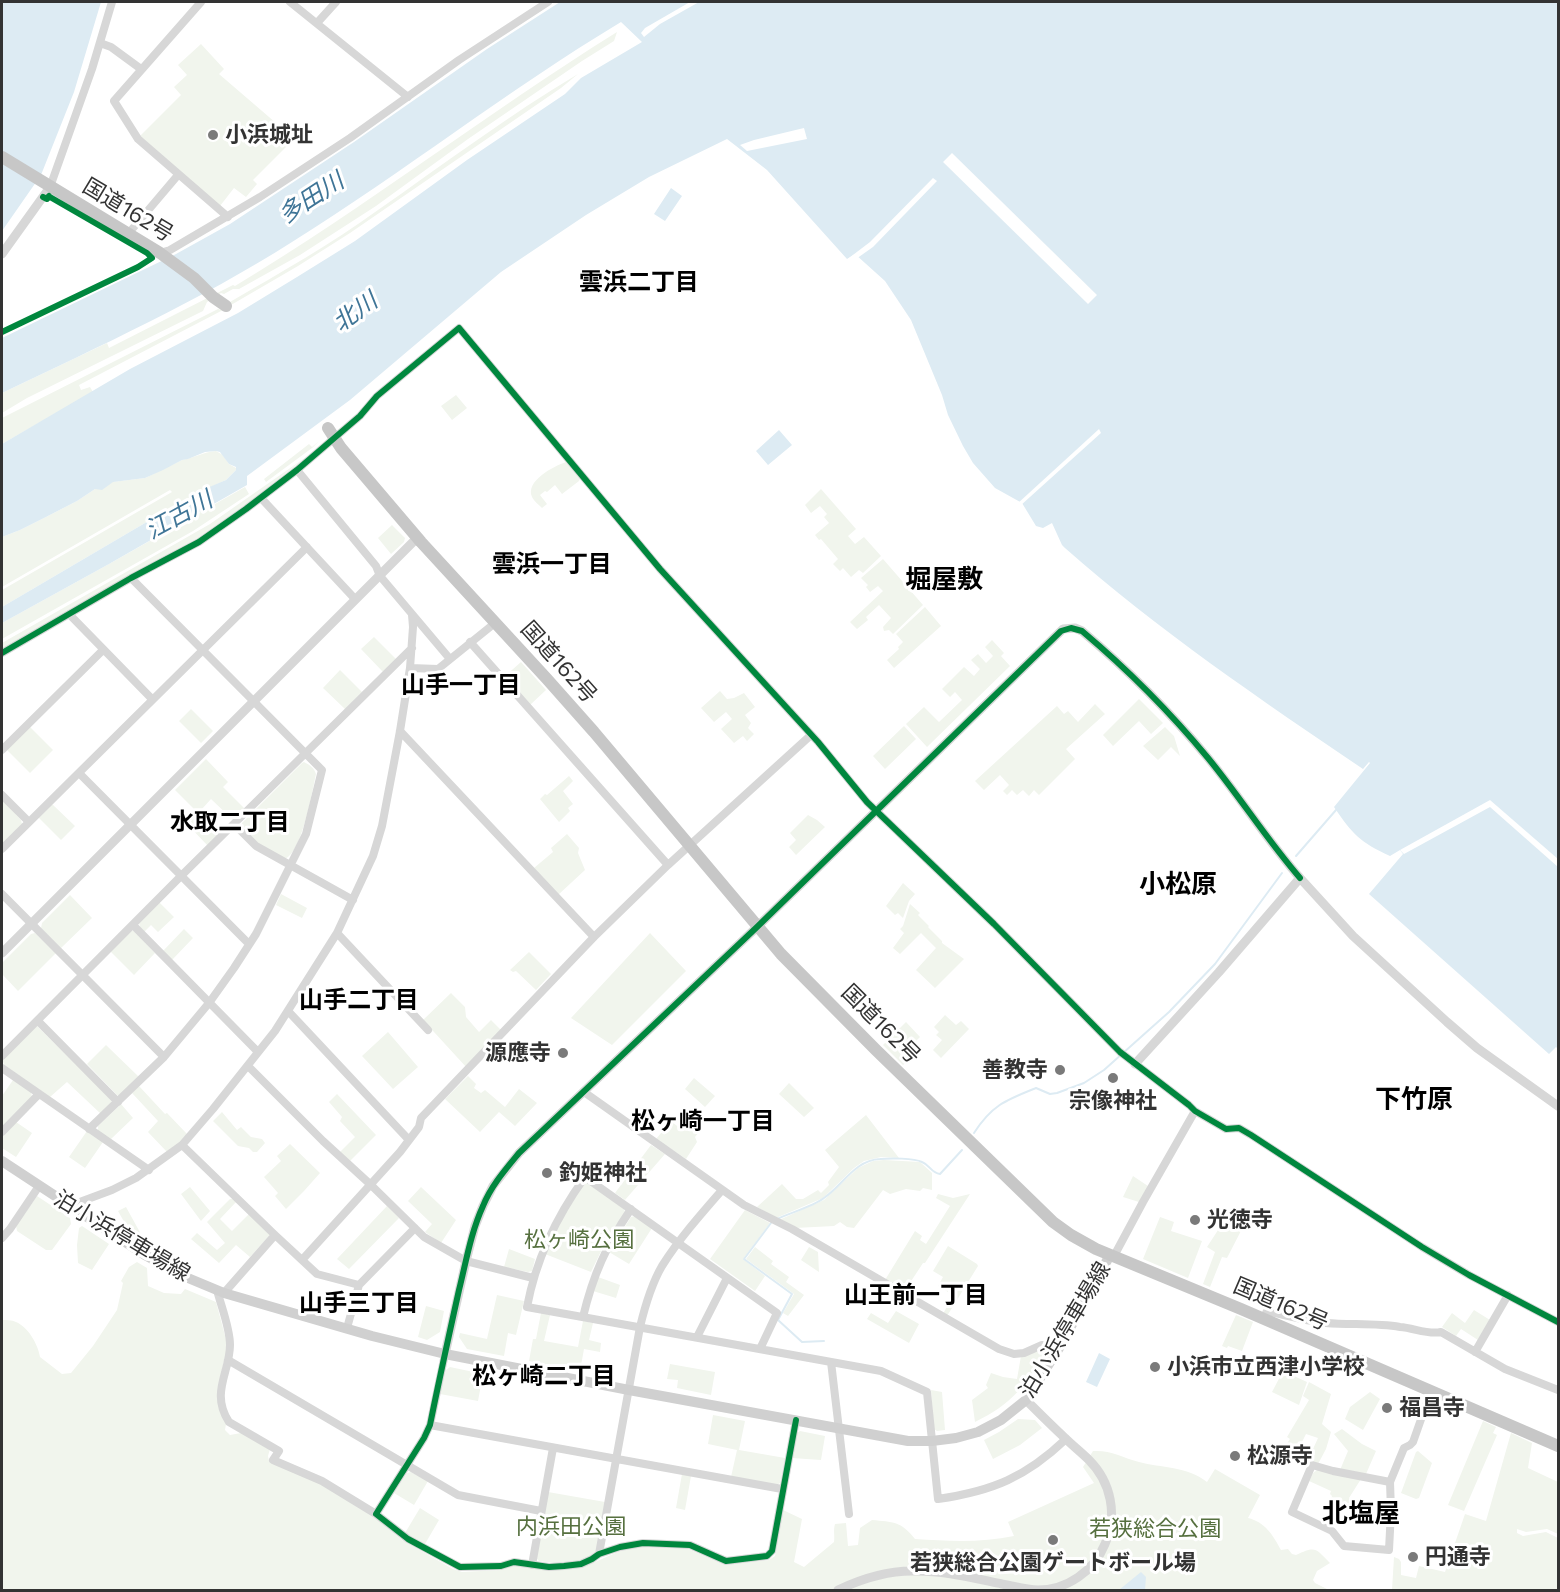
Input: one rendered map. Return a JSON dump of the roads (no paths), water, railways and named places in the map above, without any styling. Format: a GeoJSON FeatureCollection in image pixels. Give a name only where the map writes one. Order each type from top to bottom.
{"type":"FeatureCollection","features":[{"type":"Feature","properties":{"kind":"highway","name":"国道162号"},"geometry":{"type":"LineString","coordinates":[[2,157],[163,255],[226,306]]}},
{"type":"Feature","properties":{"kind":"highway","name":"国道162号"},"geometry":{"type":"LineString","coordinates":[[331,433],[417,538],[594,732],[781,954],[1047,1215],[1078,1239],[1112,1255],[1558,1446]]}},
{"type":"Feature","properties":{"kind":"main road","name":"泊小浜停車場線"},"geometry":{"type":"LineString","coordinates":[[2,1161],[145,1255],[220,1292],[445,1354],[908,1441],[956,1438],[978,1432],[1001,1420],[1026,1400],[1112,1255]]}},
{"type":"Feature","properties":{"kind":"street"},"geometry":{"type":"LineString","coordinates":[[2,254],[46,184],[78,110],[112,2]]}},
{"type":"Feature","properties":{"kind":"street"},"geometry":{"type":"LineString","coordinates":[[201,2],[114,101],[138,139],[228,217]]}},
{"type":"Feature","properties":{"kind":"street"},"geometry":{"type":"LineString","coordinates":[[290,2],[408,97]]}},
{"type":"Feature","properties":{"kind":"street"},"geometry":{"type":"LineString","coordinates":[[317,23],[336,2]]}},
{"type":"Feature","properties":{"kind":"street"},"geometry":{"type":"LineString","coordinates":[[163,255],[270,191],[459,60],[548,2]]}},
{"type":"Feature","properties":{"kind":"street"},"geometry":{"type":"LineString","coordinates":[[100,43],[111,47],[141,69]]}},
{"type":"Feature","properties":{"kind":"street"},"geometry":{"type":"LineString","coordinates":[[128,234],[178,175]]}},
{"type":"Feature","properties":{"kind":"street"},"geometry":{"type":"LineString","coordinates":[[2,653],[131,578],[199,542],[261,498],[297,470],[331,433],[360,416],[377,396],[459,328],[660,569],[750,666],[855,789],[994,924],[1122,1054],[1195,1111],[1226,1129],[1239,1128],[1249,1133],[1422,1247],[1469,1275],[1558,1322]]}},
{"type":"Feature","properties":{"kind":"street"},"geometry":{"type":"LineString","coordinates":[[297,470],[376,566],[380,576],[450,659]]}},
{"type":"Feature","properties":{"kind":"street"},"geometry":{"type":"LineString","coordinates":[[261,498],[355,599]]}},
{"type":"Feature","properties":{"kind":"street"},"geometry":{"type":"LineString","coordinates":[[2,953],[417,538]]}},
{"type":"Feature","properties":{"kind":"street"},"geometry":{"type":"LineString","coordinates":[[2,849],[307,547]]}},
{"type":"Feature","properties":{"kind":"street"},"geometry":{"type":"LineString","coordinates":[[89,1129],[164,1057],[209,1002],[249,944],[306,834],[322,770],[131,578]]}},
{"type":"Feature","properties":{"kind":"street"},"geometry":{"type":"LineString","coordinates":[[69,614],[152,699]]}},
{"type":"Feature","properties":{"kind":"street"},"geometry":{"type":"LineString","coordinates":[[69,1206],[112,1190],[149,1170],[182,1144],[248,1066],[288,1011],[336,933],[373,856],[382,826],[410,668],[412,615]]}},
{"type":"Feature","properties":{"kind":"street"},"geometry":{"type":"LineString","coordinates":[[410,668],[438,669],[495,623]]}},
{"type":"Feature","properties":{"kind":"street"},"geometry":{"type":"LineString","coordinates":[[376,1514],[430,1425],[475,1226],[494,1186],[519,1154],[757,927],[1058,633],[1066,628],[1075,628],[1085,633],[1178,723],[1209,759],[1300,878],[1353,936],[1477,1048],[1558,1106]]}},
{"type":"Feature","properties":{"kind":"street"},"geometry":{"type":"LineString","coordinates":[[470,642],[668,865]]}},
{"type":"Feature","properties":{"kind":"street"},"geometry":{"type":"LineString","coordinates":[[2,1056],[412,648]]}},
{"type":"Feature","properties":{"kind":"street"},"geometry":{"type":"LineString","coordinates":[[2,750],[103,650]]}},
{"type":"Feature","properties":{"kind":"street"},"geometry":{"type":"LineString","coordinates":[[400,731],[594,937]]}},
{"type":"Feature","properties":{"kind":"street"},"geometry":{"type":"LineString","coordinates":[[302,1260],[409,1140],[419,1127],[421,1118],[594,937],[668,865],[811,735]]}},
{"type":"Feature","properties":{"kind":"street"},"geometry":{"type":"LineString","coordinates":[[80,773],[249,944]]}},
{"type":"Feature","properties":{"kind":"street"},"geometry":{"type":"LineString","coordinates":[[2,795],[29,822]]}},
{"type":"Feature","properties":{"kind":"street"},"geometry":{"type":"LineString","coordinates":[[234,824],[256,846],[353,900]]}},
{"type":"Feature","properties":{"kind":"street"},"geometry":{"type":"LineString","coordinates":[[1135,1064],[1300,878]]}},
{"type":"Feature","properties":{"kind":"street"},"geometry":{"type":"LineString","coordinates":[[2,894],[164,1057]]}},
{"type":"Feature","properties":{"kind":"street"},"geometry":{"type":"LineString","coordinates":[[133,925],[258,1052]]}},
{"type":"Feature","properties":{"kind":"street"},"geometry":{"type":"LineString","coordinates":[[336,933],[428,1030]]}},
{"type":"Feature","properties":{"kind":"street"},"geometry":{"type":"LineString","coordinates":[[288,1011],[409,1140]]}},
{"type":"Feature","properties":{"kind":"street"},"geometry":{"type":"LineString","coordinates":[[38,1021],[118,1102]]}},
{"type":"Feature","properties":{"kind":"street"},"geometry":{"type":"LineString","coordinates":[[248,1066],[424,1237],[466,1261],[533,1278]]}},
{"type":"Feature","properties":{"kind":"street"},"geometry":{"type":"LineString","coordinates":[[2,1068],[149,1170]]}},
{"type":"Feature","properties":{"kind":"street"},"geometry":{"type":"LineString","coordinates":[[584,1092],[744,1205],[792,1229],[999,1349],[1014,1354],[1024,1353],[1042,1345],[1059,1347]]}},
{"type":"Feature","properties":{"kind":"street"},"geometry":{"type":"LineString","coordinates":[[2,1132],[39,1094]]}},
{"type":"Feature","properties":{"kind":"street"},"geometry":{"type":"LineString","coordinates":[[1112,1255],[1195,1111]]}},
{"type":"Feature","properties":{"kind":"street"},"geometry":{"type":"LineString","coordinates":[[182,1144],[317,1274],[359,1285]]}},
{"type":"Feature","properties":{"kind":"street"},"geometry":{"type":"LineString","coordinates":[[760,1348],[777,1313],[585,1177],[555,1223],[533,1278],[526,1307],[881,1371],[927,1392],[938,1499],[963,1496],[1006,1482],[1047,1457],[1066,1439]]}},
{"type":"Feature","properties":{"kind":"street"},"geometry":{"type":"LineString","coordinates":[[2,1238],[39,1186]]}},
{"type":"Feature","properties":{"kind":"street"},"geometry":{"type":"LineString","coordinates":[[599,1554],[646,1302],[662,1267],[678,1243],[723,1190]]}},
{"type":"Feature","properties":{"kind":"street"},"geometry":{"type":"LineString","coordinates":[[583,1317],[595,1274],[604,1253],[631,1209]]}},
{"type":"Feature","properties":{"kind":"street"},"geometry":{"type":"LineString","coordinates":[[347,1328],[359,1285],[415,1228]]}},
{"type":"Feature","properties":{"kind":"street"},"geometry":{"type":"LineString","coordinates":[[275,1235],[220,1292],[230,1345],[221,1385],[225,1415],[229,1422],[279,1451],[273,1460],[322,1481],[376,1514],[408,1539],[460,1567],[501,1566],[513,1562],[549,1567],[581,1564],[599,1554],[643,1543],[690,1545],[726,1562],[767,1556],[772,1551],[796,1420]]}},
{"type":"Feature","properties":{"kind":"street"},"geometry":{"type":"LineString","coordinates":[[697,1337],[728,1278]]}},
{"type":"Feature","properties":{"kind":"street"},"geometry":{"type":"LineString","coordinates":[[1475,1352],[1508,1294]]}},
{"type":"Feature","properties":{"kind":"street"},"geometry":{"type":"LineString","coordinates":[[1263,1319],[1267,1311],[1326,1323],[1400,1326],[1433,1334],[1441,1332],[1514,1373],[1558,1390]]}},
{"type":"Feature","properties":{"kind":"street"},"geometry":{"type":"LineString","coordinates":[[228,1360],[458,1495],[541,1511]]}},
{"type":"Feature","properties":{"kind":"street"},"geometry":{"type":"LineString","coordinates":[[831,1362],[849,1514]]}},
{"type":"Feature","properties":{"kind":"street"},"geometry":{"type":"LineString","coordinates":[[1390,1482],[1312,1465],[1292,1512],[1332,1531],[1344,1546],[1389,1550],[1390,1482],[1404,1448],[1413,1442],[1431,1391]]}},
{"type":"Feature","properties":{"kind":"street"},"geometry":{"type":"LineString","coordinates":[[838,1590],[876,1576],[892,1572],[913,1571],[941,1573],[1039,1590],[1064,1585],[1078,1577],[1095,1562],[1110,1530],[1112,1517],[1108,1490],[1090,1461],[1026,1400]]}},
{"type":"Feature","properties":{"kind":"street"},"geometry":{"type":"LineString","coordinates":[[430,1425],[782,1489]]}},
{"type":"Feature","properties":{"kind":"street"},"geometry":{"type":"LineString","coordinates":[[532,1564],[553,1448]]}},
{"type":"Feature","properties":{"kind":"water"},"geometry":{"type":"Polygon","coordinates":[[[2,2],[101,2],[74,92],[41,175],[2,231],[2,2]]]}},
{"type":"Feature","properties":{"kind":"water"},"geometry":{"type":"Polygon","coordinates":[[[560,2],[1558,2],[1558,1049],[1556,1047],[1549,1054],[1369,894],[1403,854],[1400,850],[1390,856],[1364,842],[1352,831],[1334,807],[1370,763],[1363,769],[1173,636],[1065,548],[1052,523],[1043,528],[1036,526],[1022,503],[995,488],[973,463],[963,446],[948,415],[911,320],[885,281],[855,254],[847,259],[767,170],[727,139],[649,177],[586,215],[501,272],[350,400],[247,476],[247,485],[2,623],[2,607],[145,523],[192,501],[207,488],[226,480],[236,470],[236,467],[229,464],[220,452],[205,452],[182,460],[145,478],[113,482],[102,490],[95,489],[77,501],[2,537],[2,444],[130,369],[238,313],[355,241],[467,160],[565,94],[581,78],[642,42],[621,22],[538,75],[375,188],[257,264],[149,322],[2,393],[2,338],[176,254],[230,224],[560,2]]]}},
{"type":"Feature","properties":{"kind":"water"},"geometry":{"type":"Polygon","coordinates":[[[671,188],[682,196],[665,221],[654,214],[671,188]]]}},
{"type":"Feature","properties":{"kind":"water"},"geometry":{"type":"Polygon","coordinates":[[[779,430],[792,445],[768,465],[756,451],[779,430]]]}},
{"type":"Feature","properties":{"kind":"water"},"geometry":{"type":"Polygon","coordinates":[[[1099,1353],[1110,1359],[1097,1387],[1086,1382],[1099,1353]]]}},
{"type":"Feature","properties":{"kind":"water"},"geometry":{"type":"Polygon","coordinates":[[[1141,1572],[1146,1577],[1145,1590],[1119,1590],[1141,1572]]]}},
{"type":"Feature","properties":{"kind":"waterway"},"geometry":{"type":"LineString","coordinates":[[1296,856],[1336,810]]}},
{"type":"Feature","properties":{"kind":"waterway"},"geometry":{"type":"LineString","coordinates":[[974,1133],[987,1116],[1008,1100],[1036,1088],[1050,1094],[1057,1093],[1084,1083],[1104,1070],[1169,1012],[1215,964],[1282,873]]}},
{"type":"Feature","properties":{"kind":"waterway"},"geometry":{"type":"LineString","coordinates":[[777,1219],[820,1201],[856,1168],[871,1160],[890,1158],[918,1161],[925,1163],[940,1174],[962,1150]]}},
{"type":"Feature","properties":{"kind":"waterway"},"geometry":{"type":"LineString","coordinates":[[771,1223],[744,1259],[792,1294],[778,1320],[802,1342],[824,1341]]}},
{"type":"Feature","properties":{"kind":"place","name":"小浜城址"},"geometry":{"type":"Point","coordinates":[213,135]}},
{"type":"Feature","properties":{"kind":"place","name":"源應寺"},"geometry":{"type":"Point","coordinates":[563,1053]}},
{"type":"Feature","properties":{"kind":"place","name":"善教寺"},"geometry":{"type":"Point","coordinates":[1060,1070]}},
{"type":"Feature","properties":{"kind":"place","name":"宗像神社"},"geometry":{"type":"Point","coordinates":[1113,1078]}},
{"type":"Feature","properties":{"kind":"place","name":"釣姫神社"},"geometry":{"type":"Point","coordinates":[547,1173]}},
{"type":"Feature","properties":{"kind":"place","name":"光徳寺"},"geometry":{"type":"Point","coordinates":[1195,1220]}},
{"type":"Feature","properties":{"kind":"place","name":"小浜市立西津小学校"},"geometry":{"type":"Point","coordinates":[1155,1367]}},
{"type":"Feature","properties":{"kind":"place","name":"福昌寺"},"geometry":{"type":"Point","coordinates":[1387,1408]}},
{"type":"Feature","properties":{"kind":"place","name":"松源寺"},"geometry":{"type":"Point","coordinates":[1235,1456]}},
{"type":"Feature","properties":{"kind":"place","name":"若狭総合公園ゲートボール場"},"geometry":{"type":"Point","coordinates":[1053,1540]}},
{"type":"Feature","properties":{"kind":"place","name":"円通寺"},"geometry":{"type":"Point","coordinates":[1413,1557]}},
{"type":"Feature","properties":{"kind":"district","name":"雲浜二丁目"},"geometry":{"type":"Point","coordinates":[639,282]}},
{"type":"Feature","properties":{"kind":"district","name":"雲浜一丁目"},"geometry":{"type":"Point","coordinates":[552,564]}},
{"type":"Feature","properties":{"kind":"district","name":"堀屋敷"},"geometry":{"type":"Point","coordinates":[944,579]}},
{"type":"Feature","properties":{"kind":"district","name":"山手一丁目"},"geometry":{"type":"Point","coordinates":[461,685]}},
{"type":"Feature","properties":{"kind":"district","name":"水取二丁目"},"geometry":{"type":"Point","coordinates":[230,822]}},
{"type":"Feature","properties":{"kind":"district","name":"小松原"},"geometry":{"type":"Point","coordinates":[1178,884]}},
{"type":"Feature","properties":{"kind":"district","name":"山手二丁目"},"geometry":{"type":"Point","coordinates":[359,1000]}},
{"type":"Feature","properties":{"kind":"district","name":"下竹原"},"geometry":{"type":"Point","coordinates":[1414,1099]}},
{"type":"Feature","properties":{"kind":"district","name":"松ヶ崎一丁目"},"geometry":{"type":"Point","coordinates":[703,1121]}},
{"type":"Feature","properties":{"kind":"district","name":"山王前一丁目"},"geometry":{"type":"Point","coordinates":[916,1295]}},
{"type":"Feature","properties":{"kind":"district","name":"山手三丁目"},"geometry":{"type":"Point","coordinates":[359,1303]}},
{"type":"Feature","properties":{"kind":"district","name":"松ヶ崎二丁目"},"geometry":{"type":"Point","coordinates":[544,1376]}},
{"type":"Feature","properties":{"kind":"district","name":"北塩屋"},"geometry":{"type":"Point","coordinates":[1361,1513]}},
{"type":"Feature","properties":{"kind":"water label","name":"多田川"},"geometry":{"type":"Point","coordinates":[311,198]}},
{"type":"Feature","properties":{"kind":"water label","name":"北川"},"geometry":{"type":"Point","coordinates":[355,312]}},
{"type":"Feature","properties":{"kind":"water label","name":"江古川"},"geometry":{"type":"Point","coordinates":[179,515]}},
{"type":"Feature","properties":{"kind":"park label","name":"松ヶ崎公園"},"geometry":{"type":"Point","coordinates":[579,1240]}},
{"type":"Feature","properties":{"kind":"park label","name":"内浜田公園"},"geometry":{"type":"Point","coordinates":[571,1527]}},
{"type":"Feature","properties":{"kind":"park label","name":"若狭総合公園"},"geometry":{"type":"Point","coordinates":[1155,1529]}}]}
